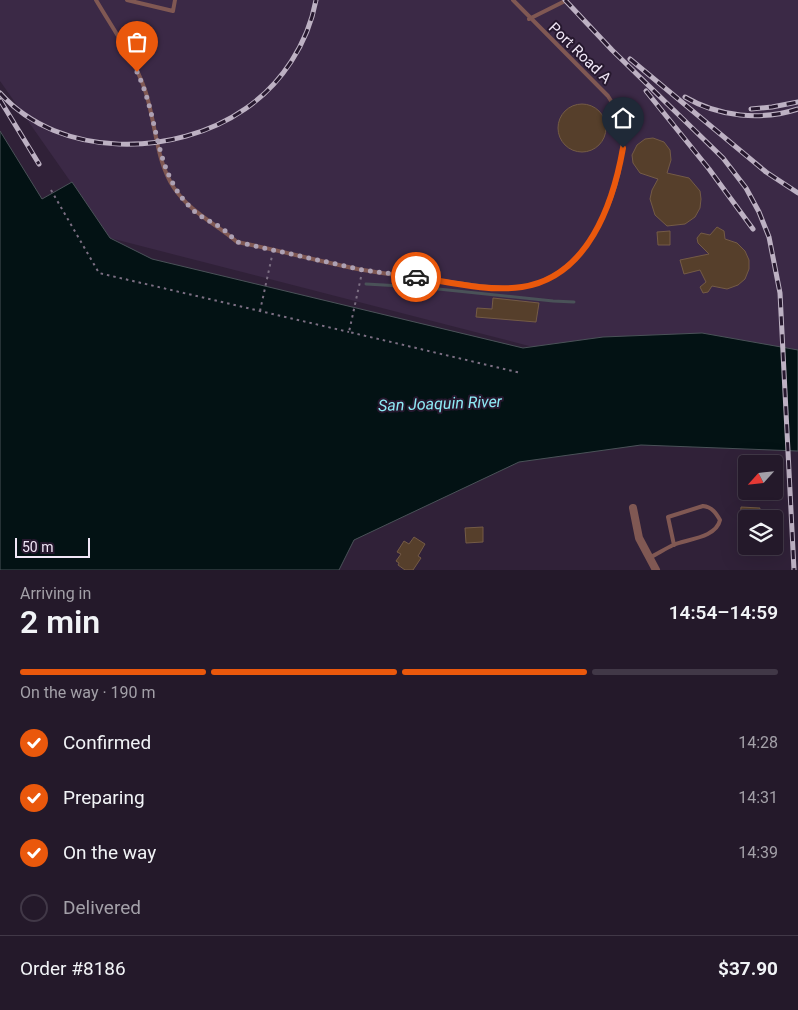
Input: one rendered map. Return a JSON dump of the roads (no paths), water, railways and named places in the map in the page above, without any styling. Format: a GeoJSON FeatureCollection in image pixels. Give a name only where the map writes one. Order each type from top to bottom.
{"type":"FeatureCollection","features":[{"type":"Feature","properties":{"kind":"street"},"geometry":{"type":"LineString","coordinates":[[633,508],[639,538],[656,570]]}},
{"type":"Feature","properties":{"kind":"lane","name":"Port Road A"},"geometry":{"type":"LineString","coordinates":[[96,0],[129,56],[145,89],[162,160],[173,186],[193,210],[222,229],[237,242],[363,270],[480,286],[520,287],[555,275],[574,259],[597,231],[614,190],[623,137],[617,113],[608,96],[512,0]]}},
{"type":"Feature","properties":{"kind":"lane"},"geometry":{"type":"LineString","coordinates":[[127,0],[173,11],[175,0]]}},
{"type":"Feature","properties":{"kind":"lane"},"geometry":{"type":"LineString","coordinates":[[529,19],[567,0]]}},
{"type":"Feature","properties":{"kind":"lane"},"geometry":{"type":"LineString","coordinates":[[649,558],[674,545],[710,532],[719,524],[720,520],[708,506],[668,517],[674,545]]}},
{"type":"Feature","properties":{"kind":"water","name":"San Joaquin River"},"geometry":{"type":"Polygon","coordinates":[[[0,131],[42,199],[72,182],[110,238],[152,259],[523,348],[603,337],[702,333],[798,350],[798,451],[641,445],[519,462],[354,540],[339,570],[0,570],[0,131]]]}},
{"type":"Feature","properties":{"kind":"waterway"},"geometry":{"type":"LineString","coordinates":[[366,284],[419,287],[574,302]]}},
{"type":"Feature","properties":{"kind":"railway"},"geometry":{"type":"LineString","coordinates":[[0,93],[25,115],[54,131],[86,140],[119,144],[153,143],[186,136],[217,125],[245,109],[271,87],[282,75],[300,47],[307,32],[316,0]]}},
{"type":"Feature","properties":{"kind":"railway"},"geometry":{"type":"LineString","coordinates":[[565,0],[612,50],[723,158],[746,188],[759,212],[769,237],[780,293],[794,570]]}},
{"type":"Feature","properties":{"kind":"railway"},"geometry":{"type":"LineString","coordinates":[[630,59],[766,172],[798,193]]}},
{"type":"Feature","properties":{"kind":"railway"},"geometry":{"type":"LineString","coordinates":[[646,91],[709,169],[753,229]]}},
{"type":"Feature","properties":{"kind":"railway"},"geometry":{"type":"LineString","coordinates":[[685,97],[712,109],[740,115],[770,115],[798,109]]}},
{"type":"Feature","properties":{"kind":"railway"},"geometry":{"type":"LineString","coordinates":[[0,100],[39,164]]}},
{"type":"Feature","properties":{"kind":"railway"},"geometry":{"type":"LineString","coordinates":[[751,109],[798,102]]}}]}
